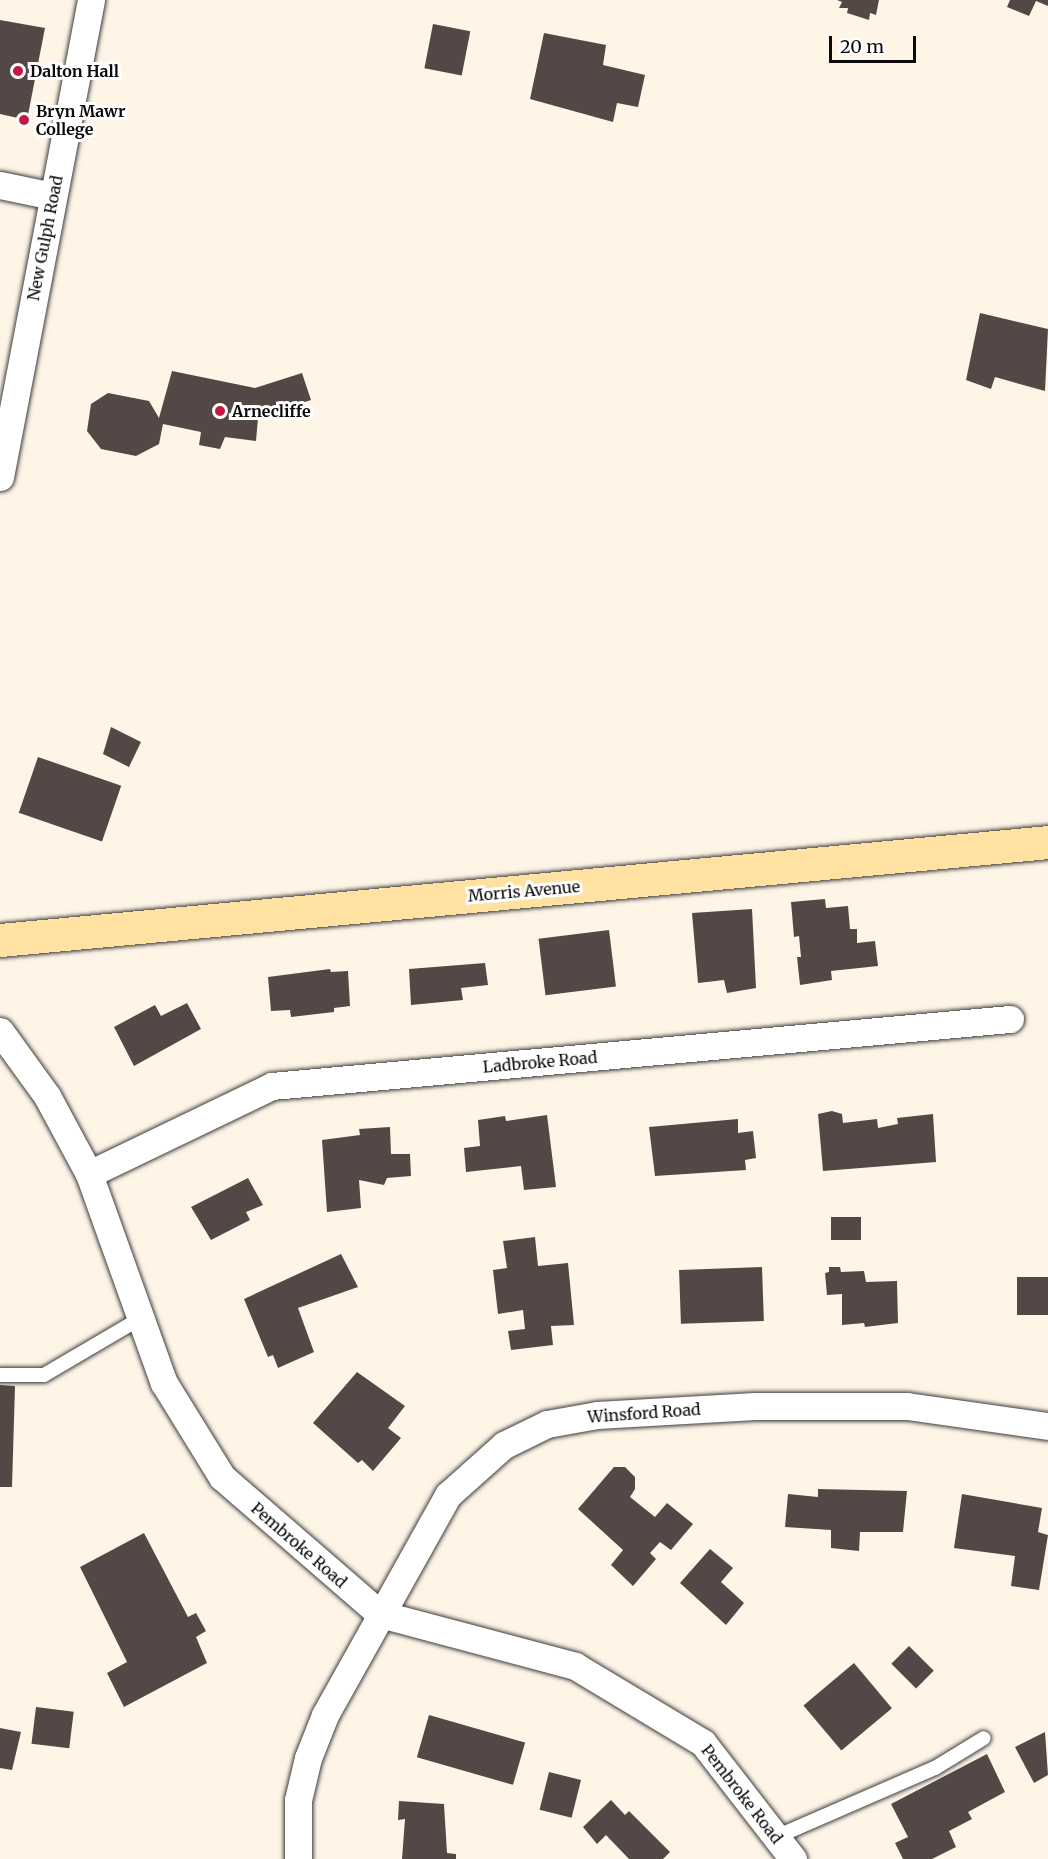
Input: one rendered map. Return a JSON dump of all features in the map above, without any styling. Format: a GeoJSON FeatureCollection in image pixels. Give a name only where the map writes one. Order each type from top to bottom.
{"type":"FeatureCollection","features":[{"type":"Feature","properties":{"kind":"street","name":"New Gulph Road"},"geometry":{"type":"LineString","coordinates":[[0,477],[6,409],[53,196],[91,0]]}},
{"type":"Feature","properties":{"kind":"street"},"geometry":{"type":"LineString","coordinates":[[0,185],[53,196]]}},
{"type":"Feature","properties":{"kind":"street","name":"Morris Avenue"},"geometry":{"type":"LineString","coordinates":[[0,940],[1048,842]]}},
{"type":"Feature","properties":{"kind":"street","name":"Ladbroke Road"},"geometry":{"type":"LineString","coordinates":[[89,1174],[272,1086],[1010,1020]]}},
{"type":"Feature","properties":{"kind":"street","name":"Pembroke Road"},"geometry":{"type":"LineString","coordinates":[[0,1030],[47,1096],[89,1174],[165,1383],[222,1478],[380,1614],[575,1666],[703,1743],[793,1859]]}},
{"type":"Feature","properties":{"kind":"street","name":"Winsford Road"},"geometry":{"type":"LineString","coordinates":[[298,1859],[298,1800],[308,1758],[325,1715],[448,1495],[504,1445],[547,1424],[597,1414],[722,1408],[907,1406],[1048,1426]]}},
{"type":"Feature","properties":{"kind":"lane"},"geometry":{"type":"LineString","coordinates":[[0,1375],[44,1375],[141,1318]]}},
{"type":"Feature","properties":{"kind":"lane"},"geometry":{"type":"LineString","coordinates":[[776,1837],[935,1768],[984,1738]]}},
{"type":"Feature","properties":{"kind":"building"},"geometry":{"type":"Polygon","coordinates":[[[837,0],[879,0],[876,15],[870,13],[869,20],[847,13],[848,8],[839,8],[842,2],[837,0]]]}},
{"type":"Feature","properties":{"kind":"building"},"geometry":{"type":"Polygon","coordinates":[[[1010,0],[1048,0],[1048,6],[1036,1],[1029,16],[1007,7],[1010,0]]]}},
{"type":"Feature","properties":{"kind":"building","name":"Dalton Hall"},"geometry":{"type":"Polygon","coordinates":[[[0,20],[45,28],[27,120],[0,114],[0,20]]]}},
{"type":"Feature","properties":{"kind":"building"},"geometry":{"type":"Polygon","coordinates":[[[433,24],[470,31],[462,75],[424,68],[433,24]]]}},
{"type":"Feature","properties":{"kind":"building"},"geometry":{"type":"Polygon","coordinates":[[[544,33],[606,45],[603,65],[645,75],[638,107],[617,103],[613,122],[530,99],[544,33]]]}},
{"type":"Feature","properties":{"kind":"building"},"geometry":{"type":"Polygon","coordinates":[[[980,313],[1048,329],[1045,391],[995,377],[991,389],[966,380],[980,313]]]}},
{"type":"Feature","properties":{"kind":"building","name":"Arnecliffe"},"geometry":{"type":"Polygon","coordinates":[[[172,371],[255,388],[302,373],[311,400],[258,418],[256,441],[225,437],[220,449],[199,445],[201,432],[163,424],[159,444],[136,456],[101,449],[87,431],[91,404],[108,393],[149,401],[159,418],[172,371]]]}},
{"type":"Feature","properties":{"kind":"building"},"geometry":{"type":"Polygon","coordinates":[[[111,727],[141,742],[129,767],[103,754],[111,727]]]}},
{"type":"Feature","properties":{"kind":"building"},"geometry":{"type":"Polygon","coordinates":[[[38,757],[121,786],[102,841],[19,813],[38,757]]]}},
{"type":"Feature","properties":{"kind":"building"},"geometry":{"type":"Polygon","coordinates":[[[825,899],[826,908],[848,906],[850,929],[857,929],[857,943],[875,941],[878,966],[831,971],[832,980],[800,985],[797,957],[801,957],[799,936],[794,937],[791,902],[825,899]]]}},
{"type":"Feature","properties":{"kind":"building"},"geometry":{"type":"Polygon","coordinates":[[[752,909],[756,988],[727,993],[724,980],[698,983],[692,913],[752,909]]]}},
{"type":"Feature","properties":{"kind":"building"},"geometry":{"type":"Polygon","coordinates":[[[609,930],[616,987],[545,995],[539,939],[609,930]]]}},
{"type":"Feature","properties":{"kind":"building"},"geometry":{"type":"Polygon","coordinates":[[[485,963],[488,985],[461,988],[463,1000],[411,1005],[409,969],[485,963]]]}},
{"type":"Feature","properties":{"kind":"building"},"geometry":{"type":"Polygon","coordinates":[[[330,969],[331,972],[348,971],[350,1006],[334,1008],[334,1012],[291,1017],[290,1010],[271,1011],[268,977],[330,969]]]}},
{"type":"Feature","properties":{"kind":"building"},"geometry":{"type":"Polygon","coordinates":[[[187,1003],[201,1029],[134,1066],[114,1027],[155,1005],[161,1016],[187,1003]]]}},
{"type":"Feature","properties":{"kind":"building"},"geometry":{"type":"Polygon","coordinates":[[[832,1111],[842,1114],[843,1123],[877,1119],[878,1128],[898,1124],[897,1118],[933,1114],[936,1162],[823,1171],[818,1114],[832,1111]]]}},
{"type":"Feature","properties":{"kind":"building"},"geometry":{"type":"Polygon","coordinates":[[[547,1115],[556,1187],[524,1190],[521,1166],[466,1172],[464,1148],[480,1146],[478,1120],[505,1116],[506,1121],[547,1115]]]}},
{"type":"Feature","properties":{"kind":"building"},"geometry":{"type":"Polygon","coordinates":[[[738,1119],[738,1133],[753,1131],[756,1158],[745,1160],[746,1170],[655,1176],[649,1127],[738,1119]]]}},
{"type":"Feature","properties":{"kind":"building"},"geometry":{"type":"Polygon","coordinates":[[[390,1127],[391,1154],[410,1154],[411,1176],[387,1178],[384,1185],[359,1180],[361,1208],[327,1212],[322,1140],[360,1135],[359,1129],[390,1127]]]}},
{"type":"Feature","properties":{"kind":"building"},"geometry":{"type":"Polygon","coordinates":[[[248,1178],[263,1205],[246,1212],[250,1220],[211,1240],[191,1207],[248,1178]]]}},
{"type":"Feature","properties":{"kind":"building"},"geometry":{"type":"Polygon","coordinates":[[[831,1217],[861,1217],[861,1240],[831,1240],[831,1217]]]}},
{"type":"Feature","properties":{"kind":"building"},"geometry":{"type":"Polygon","coordinates":[[[535,1237],[538,1266],[568,1263],[574,1325],[551,1326],[553,1345],[511,1350],[508,1331],[525,1329],[523,1310],[498,1314],[493,1270],[507,1268],[503,1241],[535,1237]]]}},
{"type":"Feature","properties":{"kind":"building"},"geometry":{"type":"Polygon","coordinates":[[[341,1254],[358,1287],[298,1308],[314,1352],[278,1368],[273,1355],[268,1357],[244,1299],[341,1254]]]}},
{"type":"Feature","properties":{"kind":"building"},"geometry":{"type":"Polygon","coordinates":[[[762,1267],[764,1321],[681,1324],[679,1270],[762,1267]]]}},
{"type":"Feature","properties":{"kind":"building"},"geometry":{"type":"Polygon","coordinates":[[[829,1267],[840,1267],[841,1272],[864,1271],[866,1282],[897,1281],[898,1323],[865,1327],[864,1323],[842,1325],[842,1294],[827,1295],[825,1273],[829,1272],[829,1267]]]}},
{"type":"Feature","properties":{"kind":"building"},"geometry":{"type":"Polygon","coordinates":[[[1017,1277],[1048,1277],[1048,1315],[1017,1315],[1017,1277]]]}},
{"type":"Feature","properties":{"kind":"building"},"geometry":{"type":"Polygon","coordinates":[[[357,1372],[405,1406],[388,1428],[401,1438],[373,1471],[362,1460],[358,1463],[313,1423],[357,1372]]]}},
{"type":"Feature","properties":{"kind":"building"},"geometry":{"type":"Polygon","coordinates":[[[0,1385],[15,1386],[12,1487],[0,1487],[0,1385]]]}},
{"type":"Feature","properties":{"kind":"building"},"geometry":{"type":"Polygon","coordinates":[[[614,1467],[625,1467],[635,1477],[635,1489],[630,1497],[655,1517],[667,1503],[693,1524],[671,1550],[660,1542],[650,1553],[656,1559],[633,1586],[611,1565],[623,1550],[578,1509],[614,1467]]]}},
{"type":"Feature","properties":{"kind":"building"},"geometry":{"type":"Polygon","coordinates":[[[818,1489],[907,1491],[903,1532],[860,1532],[859,1551],[831,1548],[831,1530],[785,1527],[788,1494],[818,1497],[818,1489]]]}},
{"type":"Feature","properties":{"kind":"building"},"geometry":{"type":"Polygon","coordinates":[[[962,1494],[1042,1508],[1038,1532],[1048,1535],[1039,1590],[1011,1586],[1015,1556],[954,1548],[962,1494]]]}},
{"type":"Feature","properties":{"kind":"building"},"geometry":{"type":"Polygon","coordinates":[[[144,1533],[188,1617],[196,1613],[206,1631],[196,1637],[207,1663],[124,1707],[107,1673],[127,1662],[80,1567],[144,1533]]]}},
{"type":"Feature","properties":{"kind":"building"},"geometry":{"type":"Polygon","coordinates":[[[710,1549],[733,1568],[721,1582],[744,1603],[726,1625],[680,1583],[710,1549]]]}},
{"type":"Feature","properties":{"kind":"building"},"geometry":{"type":"Polygon","coordinates":[[[909,1646],[934,1671],[916,1688],[891,1664],[909,1646]]]}},
{"type":"Feature","properties":{"kind":"building"},"geometry":{"type":"Polygon","coordinates":[[[854,1663],[892,1708],[841,1751],[803,1705],[854,1663]]]}},
{"type":"Feature","properties":{"kind":"building"},"geometry":{"type":"Polygon","coordinates":[[[36,1707],[74,1712],[69,1748],[31,1744],[36,1707]]]}},
{"type":"Feature","properties":{"kind":"building"},"geometry":{"type":"Polygon","coordinates":[[[429,1715],[525,1743],[513,1785],[417,1757],[429,1715]]]}},
{"type":"Feature","properties":{"kind":"building"},"geometry":{"type":"Polygon","coordinates":[[[0,1728],[21,1732],[12,1770],[0,1768],[0,1728]]]}},
{"type":"Feature","properties":{"kind":"building"},"geometry":{"type":"Polygon","coordinates":[[[1045,1732],[1048,1775],[1034,1783],[1015,1747],[1045,1732]]]}},
{"type":"Feature","properties":{"kind":"building"},"geometry":{"type":"Polygon","coordinates":[[[987,1754],[1005,1792],[968,1812],[972,1819],[949,1831],[956,1847],[932,1859],[903,1859],[895,1843],[908,1837],[891,1804],[987,1754]]]}},
{"type":"Feature","properties":{"kind":"building"},"geometry":{"type":"Polygon","coordinates":[[[549,1772],[581,1780],[572,1818],[540,1810],[549,1772]]]}},
{"type":"Feature","properties":{"kind":"building"},"geometry":{"type":"Polygon","coordinates":[[[611,1800],[625,1815],[629,1811],[670,1852],[663,1859],[629,1859],[606,1835],[597,1844],[583,1827],[611,1800]]]}},
{"type":"Feature","properties":{"kind":"building"},"geometry":{"type":"Polygon","coordinates":[[[399,1801],[444,1804],[447,1853],[456,1854],[456,1859],[402,1859],[405,1819],[398,1820],[399,1801]]]}},
{"type":"Feature","properties":{"kind":"place","name":"Dalton Hall"},"geometry":{"type":"Point","coordinates":[18,71]}},
{"type":"Feature","properties":{"kind":"place","name":"Bryn Mawr College"},"geometry":{"type":"Point","coordinates":[24,120]}},
{"type":"Feature","properties":{"kind":"place","name":"Arnecliffe"},"geometry":{"type":"Point","coordinates":[220,411]}}]}
